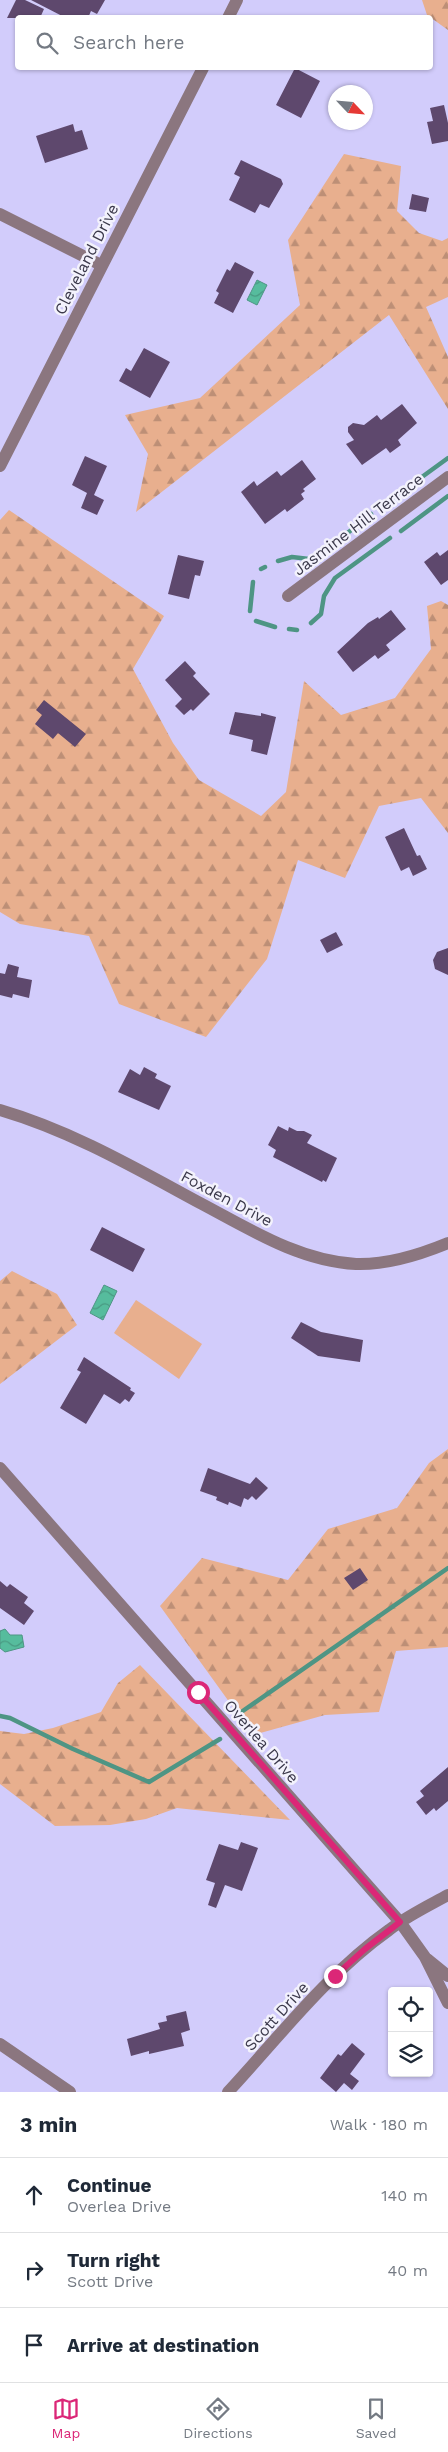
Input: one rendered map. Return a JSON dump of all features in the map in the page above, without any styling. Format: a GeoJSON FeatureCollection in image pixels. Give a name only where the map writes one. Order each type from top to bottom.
{"type":"FeatureCollection","features":[{"type":"Feature","properties":{"kind":"street"},"geometry":{"type":"LineString","coordinates":[[230,15],[237,0]]}},
{"type":"Feature","properties":{"kind":"street","name":"Cleveland Drive"},"geometry":{"type":"LineString","coordinates":[[0,466],[202,70]]}},
{"type":"Feature","properties":{"kind":"street"},"geometry":{"type":"LineString","coordinates":[[0,214],[101,265]]}},
{"type":"Feature","properties":{"kind":"street","name":"Jasmine Hill Terrace"},"geometry":{"type":"LineString","coordinates":[[288,596],[448,477]]}},
{"type":"Feature","properties":{"kind":"street","name":"Foxden Drive"},"geometry":{"type":"LineString","coordinates":[[0,1110],[26,1118],[78,1139],[279,1244],[310,1255],[336,1261],[371,1263],[414,1257],[448,1243]]}},
{"type":"Feature","properties":{"kind":"street","name":"Overlea Drive"},"geometry":{"type":"LineString","coordinates":[[0,1468],[400,1922],[425,1957]]}},
{"type":"Feature","properties":{"kind":"street","name":"Scott Drive"},"geometry":{"type":"LineString","coordinates":[[228,2092],[338,1973],[400,1922],[448,1895]]}},
{"type":"Feature","properties":{"kind":"street"},"geometry":{"type":"LineString","coordinates":[[425,1957],[448,1976]]}},
{"type":"Feature","properties":{"kind":"street"},"geometry":{"type":"LineString","coordinates":[[425,1957],[448,2003]]}},
{"type":"Feature","properties":{"kind":"street"},"geometry":{"type":"LineString","coordinates":[[0,2044],[70,2092]]}},
{"type":"Feature","properties":{"kind":"green space"},"geometry":{"type":"Polygon","coordinates":[[[422,0],[448,0],[448,30],[433,19],[433,15],[427,15],[422,0]]]}},
{"type":"Feature","properties":{"kind":"green space"},"geometry":{"type":"Polygon","coordinates":[[[344,154],[401,166],[397,211],[419,233],[442,241],[448,238],[448,297],[426,307],[448,357],[448,409],[389,315],[136,512],[148,454],[125,415],[200,398],[300,305],[288,240],[344,154]]]}},
{"type":"Feature","properties":{"kind":"green space"},"geometry":{"type":"Polygon","coordinates":[[[9,510],[164,616],[133,669],[173,743],[199,780],[261,816],[286,792],[304,681],[341,715],[395,698],[431,649],[427,606],[441,601],[448,605],[448,833],[421,798],[379,806],[345,878],[298,860],[267,959],[206,1037],[119,1004],[89,936],[20,924],[0,912],[0,520],[9,510]]]}},
{"type":"Feature","properties":{"kind":"green space"},"geometry":{"type":"Polygon","coordinates":[[[12,1271],[57,1294],[77,1325],[0,1384],[0,1281],[12,1271]]]}},
{"type":"Feature","properties":{"kind":"green space"},"geometry":{"type":"Polygon","coordinates":[[[136,1300],[202,1344],[179,1379],[114,1333],[136,1300]]]}},
{"type":"Feature","properties":{"kind":"green space"},"geometry":{"type":"Polygon","coordinates":[[[448,1449],[448,1647],[396,1651],[379,1712],[325,1715],[253,1735],[160,1606],[202,1558],[288,1580],[328,1529],[397,1508],[429,1463],[448,1449]]]}},
{"type":"Feature","properties":{"kind":"green space"},"geometry":{"type":"Polygon","coordinates":[[[140,1665],[290,1820],[177,1808],[146,1819],[110,1825],[55,1826],[0,1784],[0,1731],[24,1734],[53,1728],[101,1712],[118,1683],[140,1665]]]}},
{"type":"Feature","properties":{"kind":"water"},"geometry":{"type":"Polygon","coordinates":[[[257,280],[267,285],[257,305],[247,300],[257,280]]]}},
{"type":"Feature","properties":{"kind":"water"},"geometry":{"type":"Polygon","coordinates":[[[104,1285],[117,1291],[103,1320],[90,1313],[104,1285]]]}},
{"type":"Feature","properties":{"kind":"water"},"geometry":{"type":"Polygon","coordinates":[[[5,1629],[10,1635],[22,1635],[24,1647],[5,1652],[0,1648],[0,1631],[5,1629]]]}},
{"type":"Feature","properties":{"kind":"building"},"geometry":{"type":"Polygon","coordinates":[[[16,0],[25,0],[44,9],[41,15],[15,15],[15,18],[7,18],[16,0]]]}},
{"type":"Feature","properties":{"kind":"building"},"geometry":{"type":"Polygon","coordinates":[[[31,0],[105,0],[97,14],[91,11],[89,15],[60,15],[31,0]]]}},
{"type":"Feature","properties":{"kind":"building"},"geometry":{"type":"Polygon","coordinates":[[[294,70],[299,70],[320,81],[301,118],[276,105],[294,70]]]}},
{"type":"Feature","properties":{"kind":"building"},"geometry":{"type":"Polygon","coordinates":[[[444,105],[448,123],[448,141],[432,144],[427,122],[433,121],[430,108],[444,105]]]}},
{"type":"Feature","properties":{"kind":"building"},"geometry":{"type":"Polygon","coordinates":[[[73,124],[75,132],[82,130],[88,149],[45,163],[36,136],[73,124]]]}},
{"type":"Feature","properties":{"kind":"building"},"geometry":{"type":"Polygon","coordinates":[[[241,160],[281,179],[283,184],[269,208],[260,204],[255,213],[229,200],[240,177],[234,174],[241,160]]]}},
{"type":"Feature","properties":{"kind":"building"},"geometry":{"type":"Polygon","coordinates":[[[412,194],[429,198],[426,212],[409,209],[412,194]]]}},
{"type":"Feature","properties":{"kind":"building"},"geometry":{"type":"Polygon","coordinates":[[[235,262],[254,272],[233,313],[214,303],[219,293],[216,291],[227,269],[230,271],[235,262]]]}},
{"type":"Feature","properties":{"kind":"building"},"geometry":{"type":"Polygon","coordinates":[[[144,348],[170,362],[150,398],[119,381],[126,368],[131,371],[144,348]]]}},
{"type":"Feature","properties":{"kind":"building"},"geometry":{"type":"Polygon","coordinates":[[[402,404],[417,423],[398,440],[401,445],[390,453],[386,448],[362,465],[346,444],[354,440],[348,432],[348,427],[353,423],[364,425],[377,415],[381,420],[402,404]]]}},
{"type":"Feature","properties":{"kind":"building"},"geometry":{"type":"Polygon","coordinates":[[[85,456],[107,466],[94,495],[104,500],[97,515],[81,508],[87,493],[72,485],[85,456]]]}},
{"type":"Feature","properties":{"kind":"building"},"geometry":{"type":"Polygon","coordinates":[[[302,460],[316,479],[303,489],[305,491],[301,494],[304,499],[287,512],[285,509],[265,524],[241,492],[254,481],[257,486],[277,471],[281,476],[302,460]]]}},
{"type":"Feature","properties":{"kind":"building"},"geometry":{"type":"Polygon","coordinates":[[[448,550],[448,580],[441,585],[424,562],[437,552],[440,556],[448,550]]]}},
{"type":"Feature","properties":{"kind":"building"},"geometry":{"type":"Polygon","coordinates":[[[178,555],[204,561],[200,576],[195,575],[189,599],[168,594],[178,555]]]}},
{"type":"Feature","properties":{"kind":"building"},"geometry":{"type":"Polygon","coordinates":[[[391,610],[406,629],[386,645],[390,650],[378,659],[375,655],[353,672],[337,652],[368,623],[378,617],[379,619],[391,610]]]}},
{"type":"Feature","properties":{"kind":"building"},"geometry":{"type":"Polygon","coordinates":[[[185,661],[196,673],[193,676],[210,694],[193,711],[191,709],[184,715],[175,706],[182,699],[165,680],[185,661]]]}},
{"type":"Feature","properties":{"kind":"building"},"geometry":{"type":"Polygon","coordinates":[[[44,700],[86,734],[75,747],[58,733],[53,739],[35,724],[42,715],[36,710],[44,700]]]}},
{"type":"Feature","properties":{"kind":"building"},"geometry":{"type":"Polygon","coordinates":[[[235,712],[261,716],[261,713],[276,717],[267,755],[251,751],[253,740],[229,734],[235,712]]]}},
{"type":"Feature","properties":{"kind":"building"},"geometry":{"type":"Polygon","coordinates":[[[404,828],[417,856],[420,855],[427,869],[413,876],[409,867],[401,871],[385,837],[404,828]]]}},
{"type":"Feature","properties":{"kind":"building"},"geometry":{"type":"Polygon","coordinates":[[[336,932],[343,945],[327,953],[320,940],[336,932]]]}},
{"type":"Feature","properties":{"kind":"building"},"geometry":{"type":"Polygon","coordinates":[[[448,948],[448,975],[435,969],[433,960],[437,952],[448,948]]]}},
{"type":"Feature","properties":{"kind":"building"},"geometry":{"type":"Polygon","coordinates":[[[8,964],[19,967],[17,977],[32,980],[29,998],[13,994],[12,998],[0,995],[0,973],[5,974],[8,964]]]}},
{"type":"Feature","properties":{"kind":"building"},"geometry":{"type":"Polygon","coordinates":[[[144,1067],[157,1074],[155,1078],[171,1086],[159,1110],[118,1092],[130,1069],[140,1075],[144,1067]]]}},
{"type":"Feature","properties":{"kind":"building"},"geometry":{"type":"Polygon","coordinates":[[[278,1126],[288,1131],[289,1127],[312,1135],[307,1143],[337,1158],[326,1182],[323,1180],[322,1182],[273,1157],[276,1150],[268,1145],[278,1126]]]}},
{"type":"Feature","properties":{"kind":"building"},"geometry":{"type":"Polygon","coordinates":[[[102,1227],[145,1249],[133,1272],[90,1250],[102,1227]]]}},
{"type":"Feature","properties":{"kind":"building"},"geometry":{"type":"Polygon","coordinates":[[[301,1322],[321,1332],[363,1340],[360,1362],[318,1356],[291,1338],[301,1322]]]}},
{"type":"Feature","properties":{"kind":"building"},"geometry":{"type":"Polygon","coordinates":[[[84,1357],[131,1388],[130,1390],[135,1393],[129,1402],[125,1399],[120,1404],[104,1394],[86,1424],[60,1408],[81,1372],[77,1370],[84,1357]]]}},
{"type":"Feature","properties":{"kind":"building"},"geometry":{"type":"Polygon","coordinates":[[[208,1468],[250,1484],[256,1477],[268,1488],[256,1500],[252,1496],[248,1500],[244,1498],[241,1507],[229,1502],[228,1505],[216,1500],[217,1497],[200,1491],[208,1468]]]}},
{"type":"Feature","properties":{"kind":"building"},"geometry":{"type":"Polygon","coordinates":[[[360,1568],[368,1580],[353,1590],[344,1578],[360,1568]]]}},
{"type":"Feature","properties":{"kind":"building"},"geometry":{"type":"Polygon","coordinates":[[[0,1581],[7,1587],[10,1584],[28,1597],[24,1603],[34,1611],[24,1625],[0,1608],[0,1581]]]}},
{"type":"Feature","properties":{"kind":"building"},"geometry":{"type":"Polygon","coordinates":[[[448,1767],[448,1801],[436,1811],[434,1808],[426,1815],[416,1802],[424,1796],[420,1791],[448,1767]]]}},
{"type":"Feature","properties":{"kind":"building"},"geometry":{"type":"Polygon","coordinates":[[[241,1842],[258,1848],[242,1891],[225,1885],[216,1908],[208,1905],[215,1883],[206,1880],[219,1844],[238,1850],[241,1842]]]}},
{"type":"Feature","properties":{"kind":"building"},"geometry":{"type":"Polygon","coordinates":[[[186,2011],[190,2030],[181,2033],[184,2046],[149,2054],[149,2051],[131,2056],[127,2039],[160,2029],[158,2023],[167,2021],[166,2016],[186,2011]]]}},
{"type":"Feature","properties":{"kind":"building"},"geometry":{"type":"Polygon","coordinates":[[[352,2043],[365,2054],[350,2074],[359,2081],[352,2090],[344,2083],[336,2092],[320,2078],[338,2054],[341,2056],[352,2043]]]}},
{"type":"Feature","properties":{"kind":"waterway"},"geometry":{"type":"LineString","coordinates":[[382,506],[448,458]]}},
{"type":"Feature","properties":{"kind":"waterway"},"geometry":{"type":"LineString","coordinates":[[401,531],[448,496]]}},
{"type":"Feature","properties":{"kind":"waterway"},"geometry":{"type":"LineString","coordinates":[[278,561],[292,557],[309,559],[329,548],[371,514]]}},
{"type":"Feature","properties":{"kind":"waterway"},"geometry":{"type":"LineString","coordinates":[[311,623],[321,614],[324,596],[335,578],[390,538]]}},
{"type":"Feature","properties":{"kind":"waterway"},"geometry":{"type":"LineString","coordinates":[[261,569],[265,567]]}},
{"type":"Feature","properties":{"kind":"waterway"},"geometry":{"type":"LineString","coordinates":[[250,611],[253,582]]}},
{"type":"Feature","properties":{"kind":"waterway"},"geometry":{"type":"LineString","coordinates":[[256,621],[275,627]]}},
{"type":"Feature","properties":{"kind":"waterway"},"geometry":{"type":"LineString","coordinates":[[289,629],[297,630]]}},
{"type":"Feature","properties":{"kind":"waterway"},"geometry":{"type":"LineString","coordinates":[[237,1715],[448,1568]]}},
{"type":"Feature","properties":{"kind":"waterway"},"geometry":{"type":"LineString","coordinates":[[0,1716],[10,1718],[73,1749],[149,1782],[220,1739]]}},
{"type":"Feature","properties":{"kind":"route"},"geometry":{"type":"LineString","coordinates":[[198,1692],[400,1922],[365,1949],[335,1976]]}}]}
